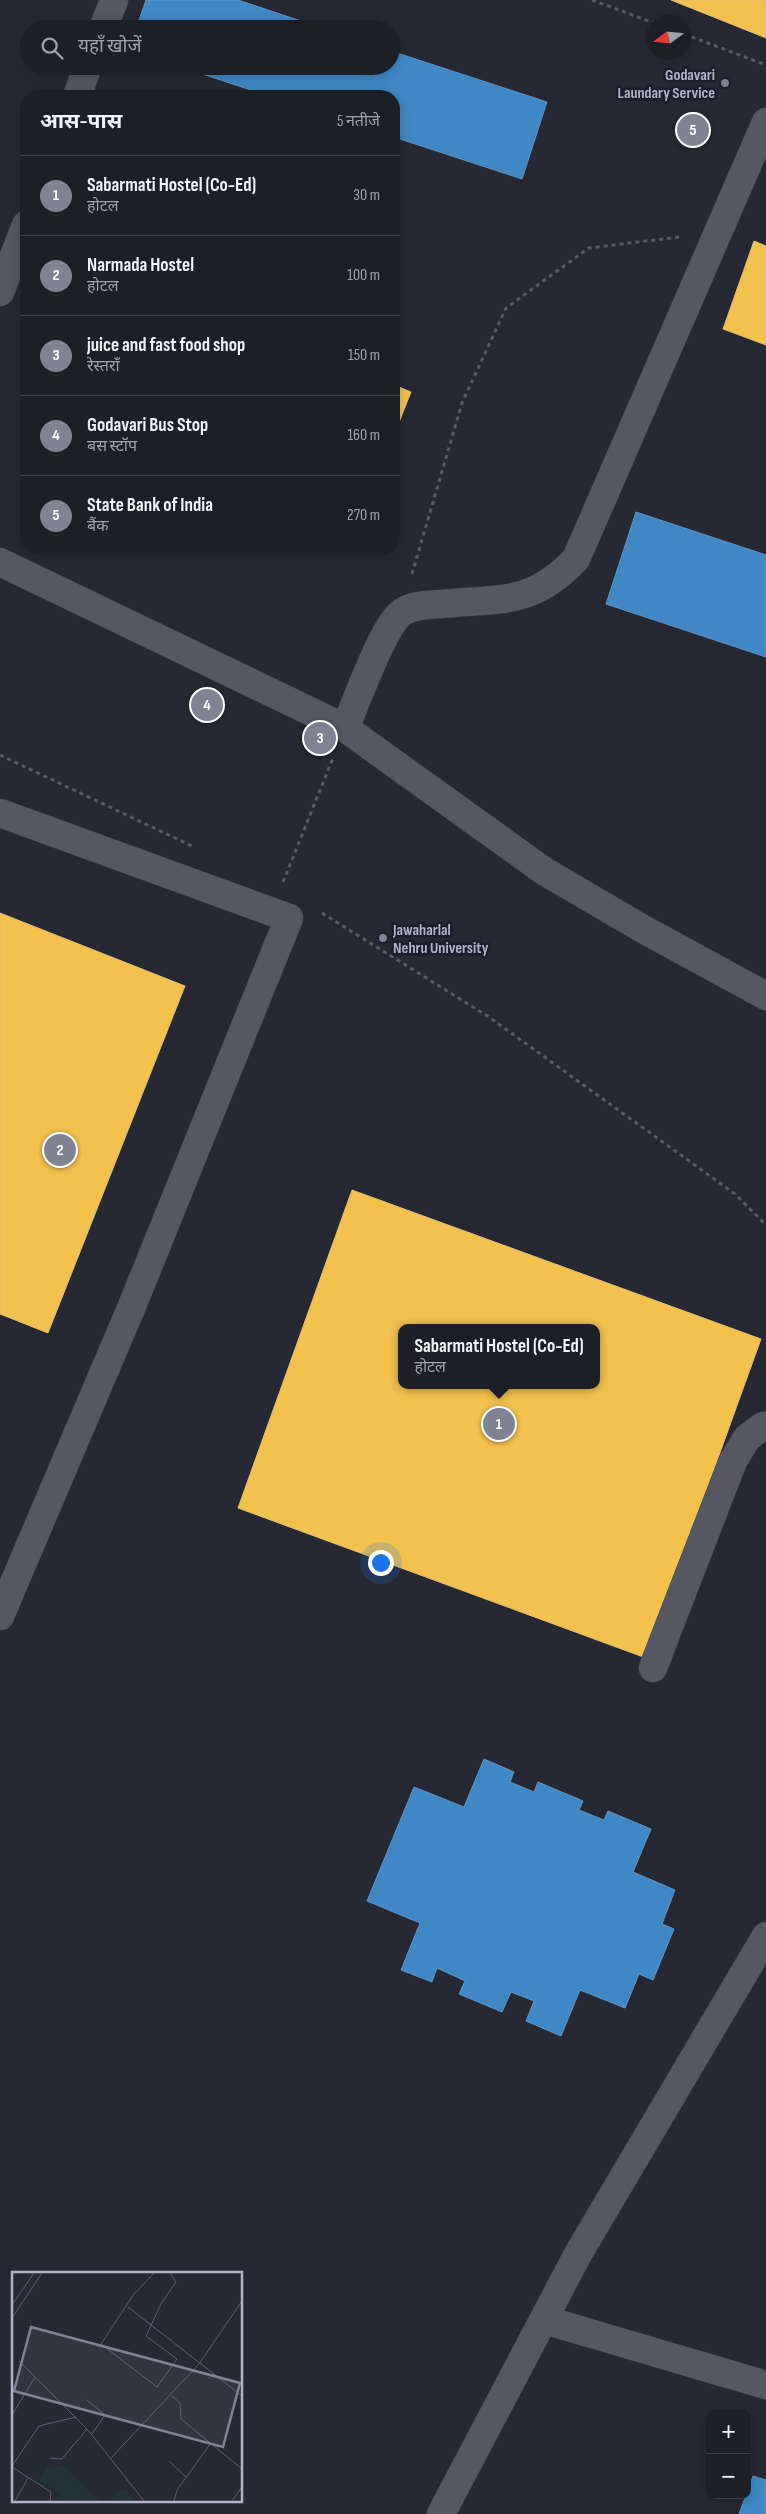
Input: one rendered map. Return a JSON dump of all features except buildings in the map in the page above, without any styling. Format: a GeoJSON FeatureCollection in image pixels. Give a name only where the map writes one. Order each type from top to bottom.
{"type":"FeatureCollection","features":[{"type":"Feature","properties":{"kind":"lane"},"geometry":{"type":"LineString","coordinates":[[106,20],[114,0]]}},
{"type":"Feature","properties":{"kind":"lane"},"geometry":{"type":"LineString","coordinates":[[79,90],[85,75]]}},
{"type":"Feature","properties":{"kind":"lane"},"geometry":{"type":"LineString","coordinates":[[345,728],[388,628],[400,613],[421,605],[521,597],[541,588],[558,577],[576,559],[717,233],[763,136]]}},
{"type":"Feature","properties":{"kind":"lane"},"geometry":{"type":"LineString","coordinates":[[0,292],[20,240]]}},
{"type":"Feature","properties":{"kind":"lane"},"geometry":{"type":"LineString","coordinates":[[0,562],[345,728],[544,871],[643,929],[766,996]]}},
{"type":"Feature","properties":{"kind":"lane"},"geometry":{"type":"LineString","coordinates":[[0,813],[289,918],[132,1306],[0,1616]]}},
{"type":"Feature","properties":{"kind":"lane"},"geometry":{"type":"LineString","coordinates":[[653,1668],[732,1461],[748,1438],[763,1426],[766,1426]]}},
{"type":"Feature","properties":{"kind":"lane"},"geometry":{"type":"LineString","coordinates":[[442,2514],[578,2254],[766,1936]]}},
{"type":"Feature","properties":{"kind":"lane"},"geometry":{"type":"LineString","coordinates":[[545,2320],[766,2385]]}},
{"type":"Feature","properties":{"kind":"path"},"geometry":{"type":"LineString","coordinates":[[592,0],[646,20]]}},
{"type":"Feature","properties":{"kind":"path"},"geometry":{"type":"LineString","coordinates":[[691,37],[766,65]]}},
{"type":"Feature","properties":{"kind":"path"},"geometry":{"type":"LineString","coordinates":[[400,613],[462,403],[506,308],[589,248],[717,233]]}},
{"type":"Feature","properties":{"kind":"path"},"geometry":{"type":"LineString","coordinates":[[281,888],[345,728]]}},
{"type":"Feature","properties":{"kind":"path"},"geometry":{"type":"LineString","coordinates":[[0,755],[193,846]]}},
{"type":"Feature","properties":{"kind":"path"},"geometry":{"type":"LineString","coordinates":[[314,908],[489,1017],[735,1194],[766,1225]]}},
{"type":"Feature","properties":{"kind":"place","name":"Godavari Laundary Service"},"geometry":{"type":"Point","coordinates":[725,83]}},
{"type":"Feature","properties":{"kind":"place","name":"State Bank of India"},"geometry":{"type":"Point","coordinates":[693,130]}},
{"type":"Feature","properties":{"kind":"place","name":"Godavari Bus Stop"},"geometry":{"type":"Point","coordinates":[207,705]}},
{"type":"Feature","properties":{"kind":"place","name":"juice and fast food shop"},"geometry":{"type":"Point","coordinates":[320,738]}},
{"type":"Feature","properties":{"kind":"place","name":"Jawaharlal Nehru University"},"geometry":{"type":"Point","coordinates":[383,938]}},
{"type":"Feature","properties":{"kind":"place","name":"Narmada Hostel"},"geometry":{"type":"Point","coordinates":[60,1150]}},
{"type":"Feature","properties":{"kind":"place","name":"Sabarmati Hostel (Co-Ed)"},"geometry":{"type":"Point","coordinates":[499,1424]}}]}
